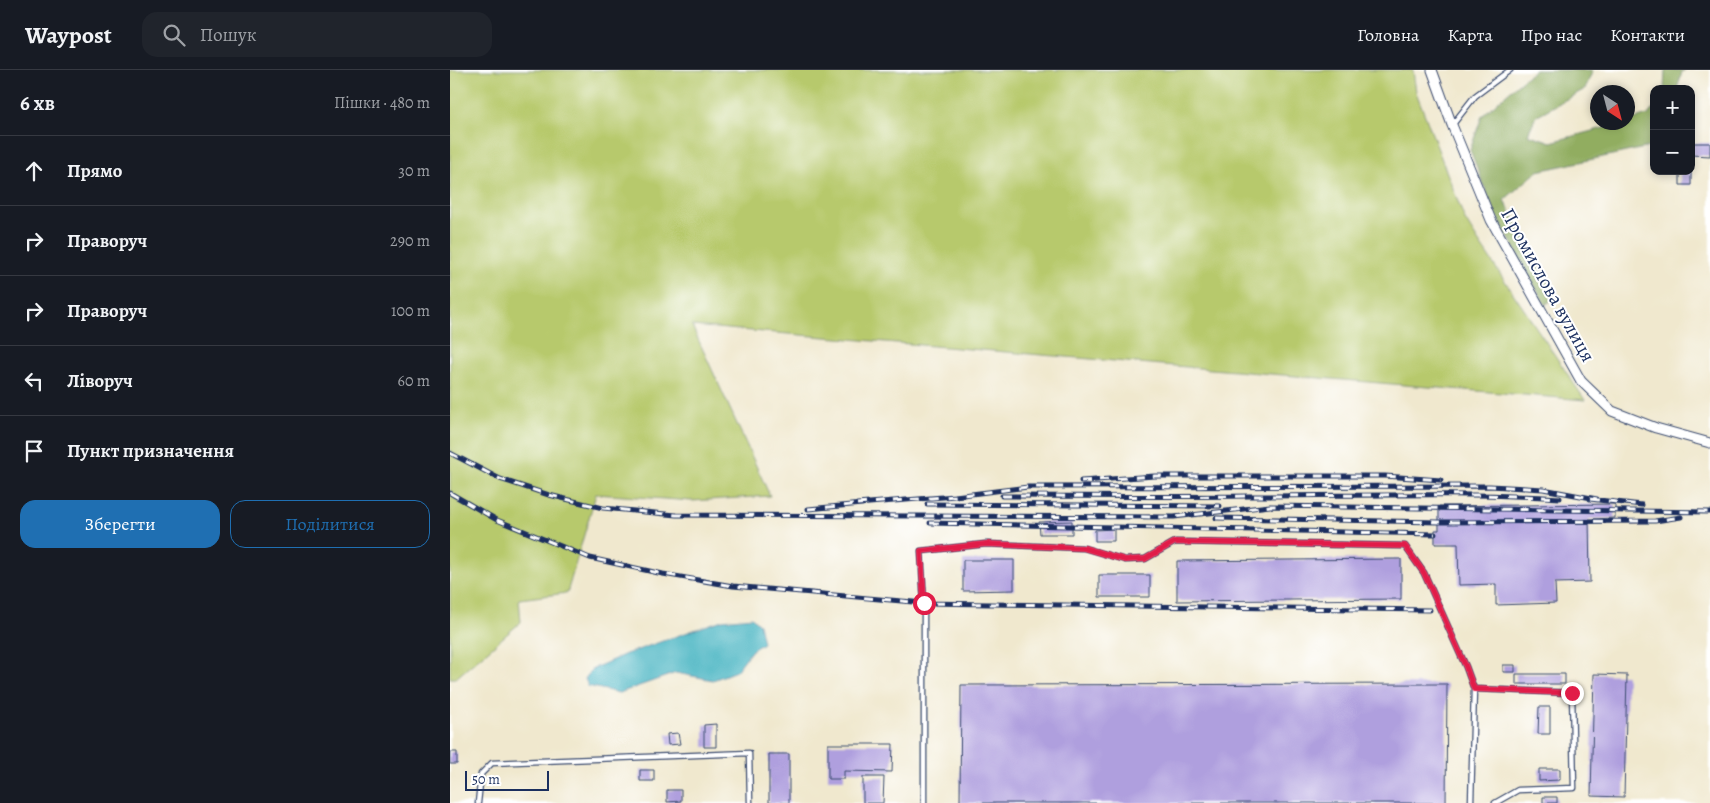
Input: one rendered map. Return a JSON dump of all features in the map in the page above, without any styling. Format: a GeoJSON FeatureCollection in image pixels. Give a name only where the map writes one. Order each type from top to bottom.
{"type":"FeatureCollection","features":[{"type":"Feature","properties":{"kind":"street","name":"Промислова вулиця"},"geometry":{"type":"LineString","coordinates":[[1432,70],[1452,125],[1492,220],[1581,381],[1612,411],[1656,428],[1710,443]]}},
{"type":"Feature","properties":{"kind":"lane"},"geometry":{"type":"LineString","coordinates":[[1452,125],[1476,96],[1510,70]]}},
{"type":"Feature","properties":{"kind":"lane"},"geometry":{"type":"LineString","coordinates":[[924,803],[924,603],[921,551],[986,544],[1084,548],[1125,560],[1145,559],[1175,542],[1405,546],[1424,573],[1474,689],[1471,803]]}},
{"type":"Feature","properties":{"kind":"lane"},"geometry":{"type":"LineString","coordinates":[[1474,689],[1572,693],[1574,788],[1518,790],[1495,803]]}},
{"type":"Feature","properties":{"kind":"lane"},"geometry":{"type":"LineString","coordinates":[[478,803],[481,774],[492,764],[749,753],[750,803]]}},
{"type":"Feature","properties":{"kind":"green space"},"geometry":{"type":"Polygon","coordinates":[[[450,70],[1413,70],[1416,92],[1465,220],[1585,400],[692,326],[770,496],[692,501],[596,494],[567,593],[519,599],[521,622],[456,678],[450,678],[450,70]]]}},
{"type":"Feature","properties":{"kind":"green space"},"geometry":{"type":"Polygon","coordinates":[[[1535,70],[1593,70],[1585,89],[1536,116],[1528,134],[1551,142],[1596,130],[1635,130],[1635,119],[1648,115],[1650,112],[1650,147],[1538,171],[1504,200],[1557,296],[1545,305],[1494,211],[1470,150],[1482,116],[1535,70]]]}},
{"type":"Feature","properties":{"kind":"green space"},"geometry":{"type":"Polygon","coordinates":[[[1665,70],[1685,70],[1682,72],[1678,85],[1664,85],[1665,70]]]}},
{"type":"Feature","properties":{"kind":"water"},"geometry":{"type":"Polygon","coordinates":[[[752,617],[759,624],[763,643],[752,650],[736,671],[713,680],[676,673],[619,693],[588,686],[585,679],[592,669],[626,654],[722,620],[752,617]]]}},
{"type":"Feature","properties":{"kind":"building"},"geometry":{"type":"Polygon","coordinates":[[[1695,143],[1710,143],[1710,156],[1695,155],[1695,143]]]}},
{"type":"Feature","properties":{"kind":"building"},"geometry":{"type":"Polygon","coordinates":[[[1680,175],[1691,175],[1691,185],[1680,185],[1680,175]]]}},
{"type":"Feature","properties":{"kind":"building"},"geometry":{"type":"Polygon","coordinates":[[[1615,504],[1615,518],[1589,519],[1590,582],[1555,583],[1556,603],[1496,605],[1496,584],[1459,585],[1458,544],[1435,544],[1435,530],[1439,530],[1439,506],[1615,504]]]}},
{"type":"Feature","properties":{"kind":"building"},"geometry":{"type":"Polygon","coordinates":[[[1072,521],[1072,534],[1040,534],[1039,522],[1072,521]]]}},
{"type":"Feature","properties":{"kind":"building"},"geometry":{"type":"Polygon","coordinates":[[[1114,529],[1114,541],[1095,541],[1095,530],[1114,529]]]}},
{"type":"Feature","properties":{"kind":"building"},"geometry":{"type":"Polygon","coordinates":[[[1401,559],[1401,599],[1177,601],[1177,561],[1401,559]]]}},
{"type":"Feature","properties":{"kind":"building"},"geometry":{"type":"Polygon","coordinates":[[[963,560],[1014,560],[1014,590],[963,591],[963,560]]]}},
{"type":"Feature","properties":{"kind":"building"},"geometry":{"type":"Polygon","coordinates":[[[1099,575],[1150,575],[1150,597],[1099,597],[1099,575]]]}},
{"type":"Feature","properties":{"kind":"building"},"geometry":{"type":"Polygon","coordinates":[[[1503,665],[1515,665],[1515,672],[1503,672],[1503,665]]]}},
{"type":"Feature","properties":{"kind":"building"},"geometry":{"type":"Polygon","coordinates":[[[1516,674],[1565,674],[1565,684],[1516,684],[1516,674]]]}},
{"type":"Feature","properties":{"kind":"building"},"geometry":{"type":"Polygon","coordinates":[[[1594,674],[1627,675],[1624,797],[1591,796],[1594,674]]]}},
{"type":"Feature","properties":{"kind":"building"},"geometry":{"type":"Polygon","coordinates":[[[1447,684],[1446,803],[960,803],[961,685],[1447,684]]]}},
{"type":"Feature","properties":{"kind":"building"},"geometry":{"type":"Polygon","coordinates":[[[1539,707],[1550,707],[1550,734],[1538,734],[1539,707]]]}},
{"type":"Feature","properties":{"kind":"building"},"geometry":{"type":"Polygon","coordinates":[[[716,724],[716,747],[704,747],[704,725],[716,724]]]}},
{"type":"Feature","properties":{"kind":"building"},"geometry":{"type":"Polygon","coordinates":[[[678,733],[680,744],[668,745],[667,734],[678,733]]]}},
{"type":"Feature","properties":{"kind":"building"},"geometry":{"type":"Polygon","coordinates":[[[828,744],[893,744],[892,772],[844,771],[844,779],[828,779],[828,744]]]}},
{"type":"Feature","properties":{"kind":"building"},"geometry":{"type":"Polygon","coordinates":[[[450,752],[457,752],[457,764],[450,764],[450,752]]]}},
{"type":"Feature","properties":{"kind":"building"},"geometry":{"type":"Polygon","coordinates":[[[769,754],[789,754],[789,803],[769,803],[769,754]]]}},
{"type":"Feature","properties":{"kind":"building"},"geometry":{"type":"Polygon","coordinates":[[[1539,769],[1560,769],[1560,780],[1539,781],[1539,769]]]}},
{"type":"Feature","properties":{"kind":"building"},"geometry":{"type":"Polygon","coordinates":[[[640,770],[654,770],[654,781],[640,781],[640,770]]]}},
{"type":"Feature","properties":{"kind":"building"},"geometry":{"type":"Polygon","coordinates":[[[863,777],[884,777],[883,803],[863,803],[863,777]]]}},
{"type":"Feature","properties":{"kind":"building"},"geometry":{"type":"Polygon","coordinates":[[[667,790],[681,790],[681,801],[667,802],[667,790]]]}},
{"type":"Feature","properties":{"kind":"building"},"geometry":{"type":"Polygon","coordinates":[[[1543,797],[1557,797],[1557,803],[1543,803],[1543,797]]]}},
{"type":"Feature","properties":{"kind":"railway"},"geometry":{"type":"LineString","coordinates":[[450,453],[500,479],[549,495],[603,508],[676,515],[1174,517],[1270,506],[1710,512]]}},
{"type":"Feature","properties":{"kind":"railway"},"geometry":{"type":"LineString","coordinates":[[1081,481],[1155,476],[1385,476],[1441,480]]}},
{"type":"Feature","properties":{"kind":"railway"},"geometry":{"type":"LineString","coordinates":[[857,504],[955,496],[1028,487],[1490,486],[1543,489],[1597,499]]}},
{"type":"Feature","properties":{"kind":"railway"},"geometry":{"type":"LineString","coordinates":[[450,493],[497,520],[590,558],[663,574],[733,586],[924,603],[1430,610]]}},
{"type":"Feature","properties":{"kind":"railway"},"geometry":{"type":"LineString","coordinates":[[1002,496],[1443,495],[1560,498]]}},
{"type":"Feature","properties":{"kind":"railway"},"geometry":{"type":"LineString","coordinates":[[1590,499],[1642,505]]}},
{"type":"Feature","properties":{"kind":"railway"},"geometry":{"type":"LineString","coordinates":[[808,509],[862,504]]}},
{"type":"Feature","properties":{"kind":"railway"},"geometry":{"type":"LineString","coordinates":[[927,504],[1220,506]]}},
{"type":"Feature","properties":{"kind":"railway"},"geometry":{"type":"LineString","coordinates":[[1216,518],[1439,522],[1655,521],[1681,517]]}},
{"type":"Feature","properties":{"kind":"railway"},"geometry":{"type":"LineString","coordinates":[[930,523],[1435,534]]}},
{"type":"Feature","properties":{"kind":"route"},"geometry":{"type":"LineString","coordinates":[[924,603],[921,551],[986,544],[1084,548],[1125,560],[1145,559],[1175,542],[1405,546],[1424,573],[1474,689],[1572,693]]}}]}
